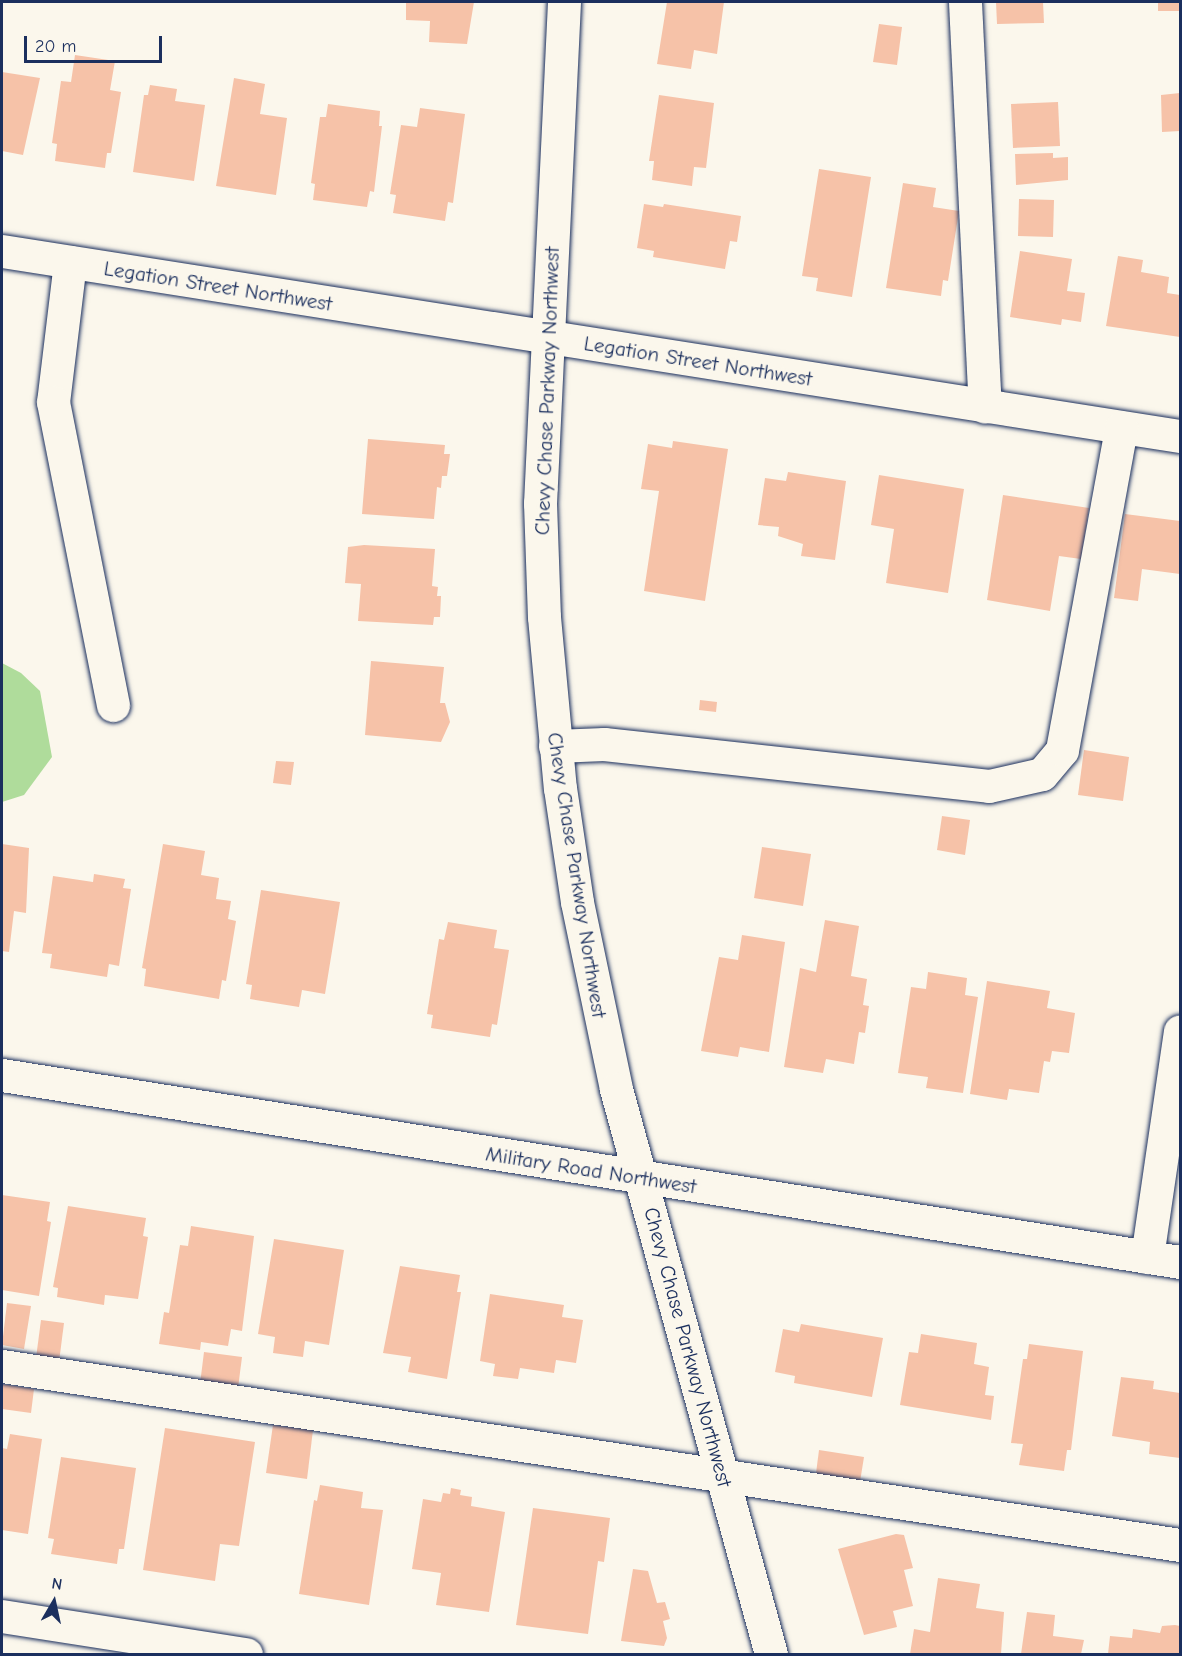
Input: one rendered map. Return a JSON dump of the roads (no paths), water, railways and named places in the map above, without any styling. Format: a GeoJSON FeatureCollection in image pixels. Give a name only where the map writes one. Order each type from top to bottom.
{"type":"FeatureCollection","features":[{"type":"Feature","properties":{"kind":"street","name":"Chevy Chase Parkway Northwest"},"geometry":{"type":"LineString","coordinates":[[564,2],[540,503],[555,746],[574,879],[599,1014],[771,1654]]}},
{"type":"Feature","properties":{"kind":"street"},"geometry":{"type":"LineString","coordinates":[[965,2],[985,406]]}},
{"type":"Feature","properties":{"kind":"street","name":"Legation Street Northwest"},"geometry":{"type":"LineString","coordinates":[[2,251],[1180,436]]}},
{"type":"Feature","properties":{"kind":"street"},"geometry":{"type":"LineString","coordinates":[[70,262],[53,402],[112,705]]}},
{"type":"Feature","properties":{"kind":"street"},"geometry":{"type":"LineString","coordinates":[[555,746],[604,744],[989,786],[1042,774],[1062,750],[1121,427]]}},
{"type":"Feature","properties":{"kind":"street"},"geometry":{"type":"LineString","coordinates":[[1147,1257],[1180,1031]]}},
{"type":"Feature","properties":{"kind":"street","name":"Military Road Northwest"},"geometry":{"type":"LineString","coordinates":[[2,1075],[1180,1262]]}},
{"type":"Feature","properties":{"kind":"street"},"geometry":{"type":"LineString","coordinates":[[2,1366],[723,1478],[1180,1545]]}},
{"type":"Feature","properties":{"kind":"street"},"geometry":{"type":"LineString","coordinates":[[2,1616],[246,1654]]}}]}
